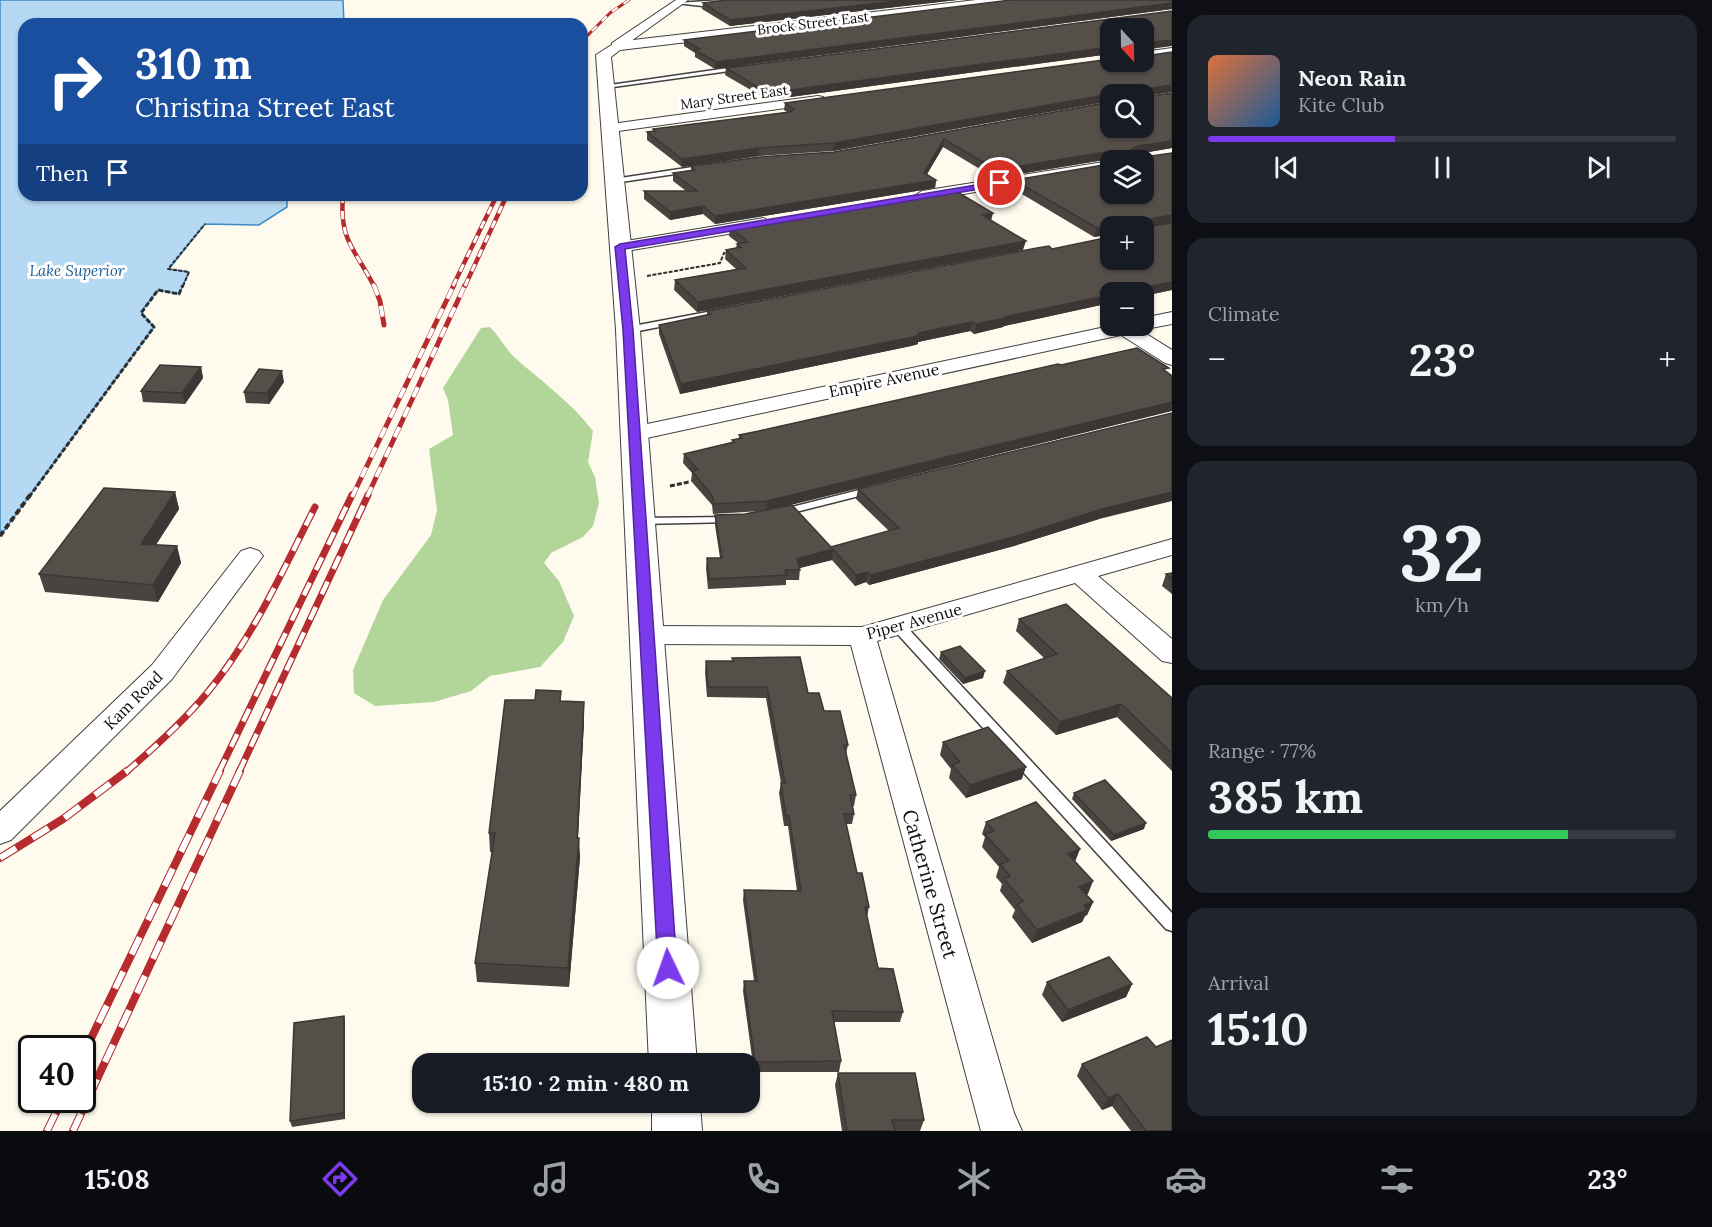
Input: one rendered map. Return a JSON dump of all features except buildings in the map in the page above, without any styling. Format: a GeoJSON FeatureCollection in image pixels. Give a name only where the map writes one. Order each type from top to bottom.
{"type":"FeatureCollection","features":[{"type":"Feature","properties":{"kind":"street","name":"Brock Street East"},"geometry":{"type":"LineString","coordinates":[[616,46],[1010,0]]}},
{"type":"Feature","properties":{"kind":"street"},"geometry":{"type":"LineString","coordinates":[[672,1053],[628,330],[603,55],[681,1]]}},
{"type":"Feature","properties":{"kind":"street"},"geometry":{"type":"LineString","coordinates":[[1154,54],[1172,52]]}},
{"type":"Feature","properties":{"kind":"street","name":"Mary Street East"},"geometry":{"type":"LineString","coordinates":[[611,128],[834,98]]}},
{"type":"Feature","properties":{"kind":"street"},"geometry":{"type":"LineString","coordinates":[[911,198],[1100,167]]}},
{"type":"Feature","properties":{"kind":"street"},"geometry":{"type":"LineString","coordinates":[[620,247],[776,221]]}},
{"type":"Feature","properties":{"kind":"street","name":"Empire Avenue"},"geometry":{"type":"LineString","coordinates":[[1154,322],[1172,318]]}},
{"type":"Feature","properties":{"kind":"street","name":"Empire Avenue"},"geometry":{"type":"LineString","coordinates":[[633,434],[1100,333]]}},
{"type":"Feature","properties":{"kind":"street"},"geometry":{"type":"LineString","coordinates":[[1145,336],[1172,359]]}},
{"type":"Feature","properties":{"kind":"street","name":"Piper Avenue"},"geometry":{"type":"LineString","coordinates":[[648,635],[862,636],[1172,547]]}},
{"type":"Feature","properties":{"kind":"street","name":"Kam Road"},"geometry":{"type":"LineString","coordinates":[[0,831],[162,672],[250,556]]}},
{"type":"Feature","properties":{"kind":"street"},"geometry":{"type":"LineString","coordinates":[[1080,574],[1172,654]]}},
{"type":"Feature","properties":{"kind":"street","name":"Catherine Street"},"geometry":{"type":"LineString","coordinates":[[862,636],[996,1120],[1002,1131]]}},
{"type":"Feature","properties":{"kind":"street"},"geometry":{"type":"LineString","coordinates":[[676,1113],[677,1131]]}},
{"type":"Feature","properties":{"kind":"lane"},"geometry":{"type":"LineString","coordinates":[[681,1],[702,4],[735,0]]}},
{"type":"Feature","properties":{"kind":"lane"},"geometry":{"type":"LineString","coordinates":[[606,86],[750,67]]}},
{"type":"Feature","properties":{"kind":"lane"},"geometry":{"type":"LineString","coordinates":[[614,181],[720,165]]}},
{"type":"Feature","properties":{"kind":"lane"},"geometry":{"type":"LineString","coordinates":[[628,330],[730,310]]}},
{"type":"Feature","properties":{"kind":"lane"},"geometry":{"type":"LineString","coordinates":[[766,516],[883,487]]}},
{"type":"Feature","properties":{"kind":"lane"},"geometry":{"type":"LineString","coordinates":[[640,521],[744,519]]}},
{"type":"Feature","properties":{"kind":"lane"},"geometry":{"type":"LineString","coordinates":[[898,626],[1172,924]]}},
{"type":"Feature","properties":{"kind":"path"},"geometry":{"type":"LineString","coordinates":[[0,536],[154,327],[141,313],[158,290],[180,294],[189,272],[168,269],[205,224]]}},
{"type":"Feature","properties":{"kind":"path"},"geometry":{"type":"LineString","coordinates":[[647,276],[720,263],[724,253],[731,252]]}},
{"type":"Feature","properties":{"kind":"path"},"geometry":{"type":"LineString","coordinates":[[670,486],[689,482]]}},
{"type":"Feature","properties":{"kind":"green space"},"geometry":{"type":"Polygon","coordinates":[[[490,327],[514,357],[565,401],[593,431],[588,462],[595,477],[599,503],[593,526],[583,537],[551,553],[544,563],[559,581],[574,616],[563,642],[540,667],[490,676],[471,691],[434,702],[375,706],[354,693],[353,670],[383,600],[431,535],[437,510],[429,449],[453,435],[448,400],[443,388],[481,328],[490,327]]]}},
{"type":"Feature","properties":{"kind":"water","name":"Lake Superior"},"geometry":{"type":"Polygon","coordinates":[[[0,0],[343,0],[344,18],[18,18],[18,201],[287,201],[287,207],[259,225],[205,224],[169,269],[189,272],[179,294],[158,290],[141,312],[154,327],[0,536],[0,0]]]}},
{"type":"Feature","properties":{"kind":"railway"},"geometry":{"type":"LineString","coordinates":[[588,35],[610,13],[629,0]]}},
{"type":"Feature","properties":{"kind":"railway"},"geometry":{"type":"LineString","coordinates":[[343,201],[343,223],[346,234],[374,286]]}},
{"type":"Feature","properties":{"kind":"railway"},"geometry":{"type":"LineString","coordinates":[[453,286],[494,201]]}},
{"type":"Feature","properties":{"kind":"railway"},"geometry":{"type":"LineString","coordinates":[[465,286],[504,201]]}},
{"type":"Feature","properties":{"kind":"railway"},"geometry":{"type":"LineString","coordinates":[[374,285],[380,301],[384,325]]}},
{"type":"Feature","properties":{"kind":"railway"},"geometry":{"type":"LineString","coordinates":[[352,497],[454,285]]}},
{"type":"Feature","properties":{"kind":"railway"},"geometry":{"type":"LineString","coordinates":[[367,497],[465,285]]}},
{"type":"Feature","properties":{"kind":"railway"},"geometry":{"type":"LineString","coordinates":[[219,772],[352,495]]}},
{"type":"Feature","properties":{"kind":"railway"},"geometry":{"type":"LineString","coordinates":[[239,772],[368,495]]}},
{"type":"Feature","properties":{"kind":"railway"},"geometry":{"type":"LineString","coordinates":[[126,772],[188,714],[224,672],[253,627],[315,507]]}},
{"type":"Feature","properties":{"kind":"railway"},"geometry":{"type":"LineString","coordinates":[[0,858],[63,819],[127,771]]}},
{"type":"Feature","properties":{"kind":"railway"},"geometry":{"type":"LineString","coordinates":[[93,1035],[220,771]]}},
{"type":"Feature","properties":{"kind":"railway"},"geometry":{"type":"LineString","coordinates":[[73,1131],[240,771]]}},
{"type":"Feature","properties":{"kind":"railway"},"geometry":{"type":"LineString","coordinates":[[47,1131],[56,1113]]}},
{"type":"Feature","properties":{"kind":"route"},"geometry":{"type":"LineString","coordinates":[[668,968],[628,330],[620,247],[1000,183]]}}]}
